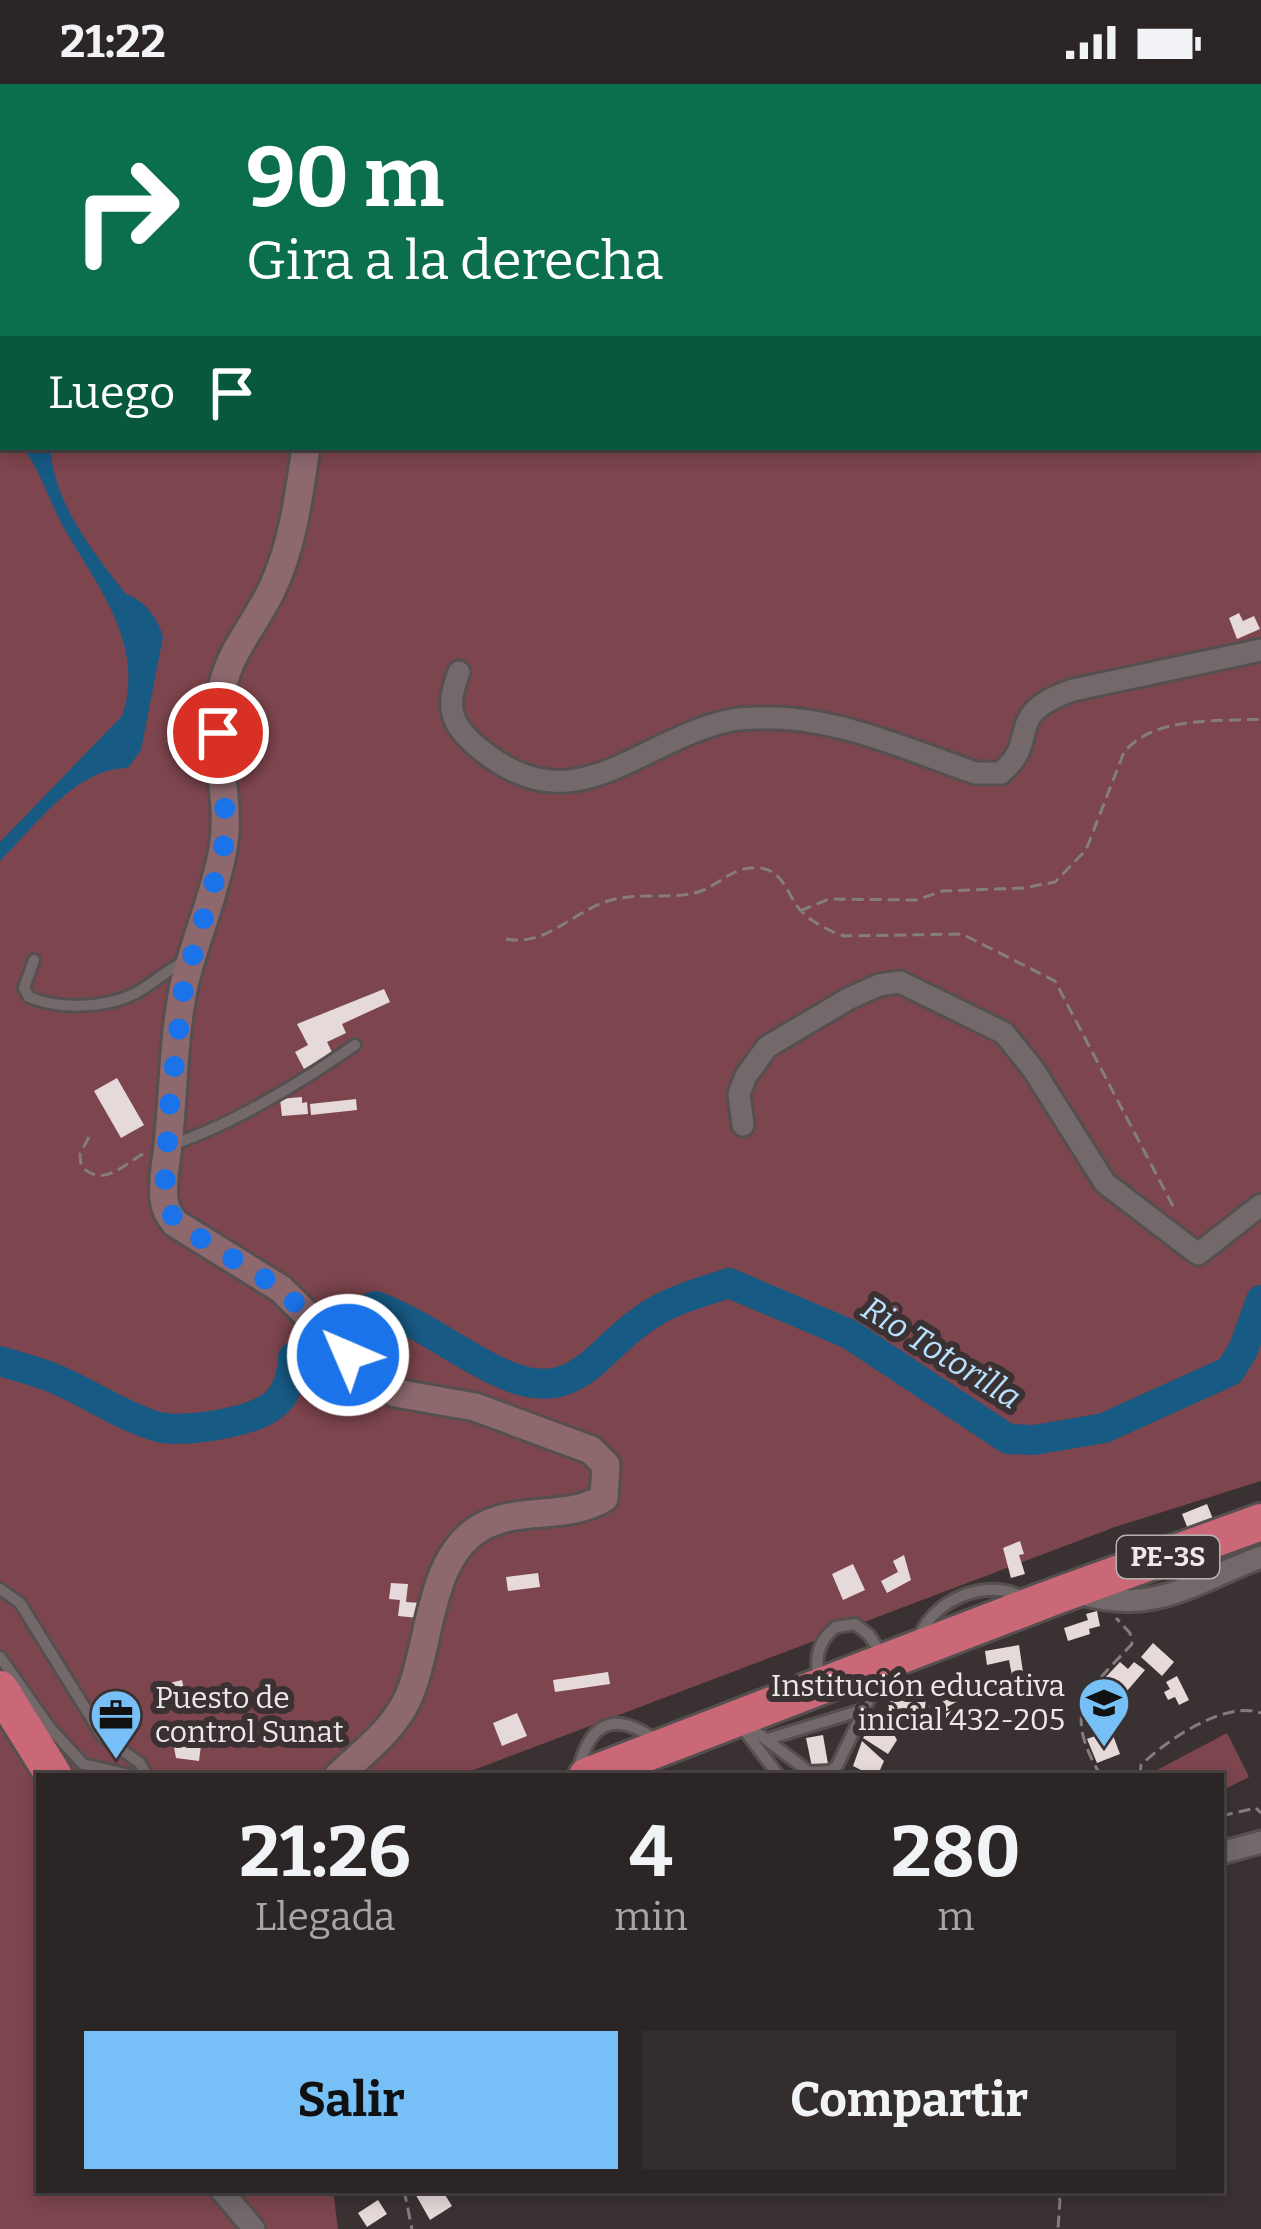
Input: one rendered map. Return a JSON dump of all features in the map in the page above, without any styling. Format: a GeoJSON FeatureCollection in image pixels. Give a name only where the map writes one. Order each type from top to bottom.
{"type":"FeatureCollection","features":[{"type":"Feature","properties":{"kind":"highway","name":"PE-3S"},"geometry":{"type":"LineString","coordinates":[[594,1773],[1261,1522]]}},
{"type":"Feature","properties":{"kind":"highway"},"geometry":{"type":"LineString","coordinates":[[0,1689],[52,1773]]}},
{"type":"Feature","properties":{"kind":"street"},"geometry":{"type":"LineString","coordinates":[[306,450],[298,503],[279,574],[225,677],[218,733],[226,822],[223,852],[179,1016],[164,1198],[170,1216],[234,1263],[281,1289],[372,1379],[395,1393],[475,1407],[575,1442],[606,1465],[608,1485],[604,1498],[591,1506],[506,1517],[465,1540],[452,1559],[430,1614],[404,1707],[387,1731],[341,1773]]}},
{"type":"Feature","properties":{"kind":"street"},"geometry":{"type":"LineString","coordinates":[[459,672],[449,697],[450,715],[465,736],[518,774],[563,784],[622,767],[729,720],[774,718],[819,721],[976,772],[1001,773],[1014,762],[1028,716],[1046,699],[1261,650]]}},
{"type":"Feature","properties":{"kind":"street"},"geometry":{"type":"LineString","coordinates":[[743,1125],[739,1094],[767,1047],[848,999],[879,985],[900,982],[1004,1033],[1106,1183],[1198,1254],[1261,1205]]}},
{"type":"Feature","properties":{"kind":"street"},"geometry":{"type":"LineString","coordinates":[[1075,1592],[1107,1602],[1155,1600],[1261,1557]]}},
{"type":"Feature","properties":{"kind":"street"},"geometry":{"type":"LineString","coordinates":[[1224,1852],[1261,1842]]}},
{"type":"Feature","properties":{"kind":"street"},"geometry":{"type":"LineString","coordinates":[[224,2193],[254,2229]]}},
{"type":"Feature","properties":{"kind":"lane"},"geometry":{"type":"LineString","coordinates":[[34,960],[24,988],[29,998],[81,1005],[137,993],[161,973],[192,958]]}},
{"type":"Feature","properties":{"kind":"lane"},"geometry":{"type":"LineString","coordinates":[[168,1146],[245,1112],[355,1045]]}},
{"type":"Feature","properties":{"kind":"lane"},"geometry":{"type":"LineString","coordinates":[[0,1589],[20,1603],[103,1737],[140,1763],[145,1773]]}},
{"type":"Feature","properties":{"kind":"lane"},"geometry":{"type":"LineString","coordinates":[[735,1719],[809,1772],[830,1771],[842,1760],[865,1709],[901,1656],[855,1624],[836,1627],[819,1648],[815,1666],[820,1686]]}},
{"type":"Feature","properties":{"kind":"lane"},"geometry":{"type":"LineString","coordinates":[[0,1658],[50,1729],[83,1764],[121,1773]]}},
{"type":"Feature","properties":{"kind":"lane"},"geometry":{"type":"LineString","coordinates":[[768,1739],[865,1709]]}},
{"type":"Feature","properties":{"kind":"lane"},"geometry":{"type":"LineString","coordinates":[[735,1719],[777,1773]]}},
{"type":"Feature","properties":{"kind":"lane"},"geometry":{"type":"LineString","coordinates":[[578,1773],[585,1743],[608,1725],[635,1726],[665,1747]]}},
{"type":"Feature","properties":{"kind":"path"},"geometry":{"type":"LineString","coordinates":[[800,911],[829,898],[916,900],[943,891],[1024,888],[1054,881],[1086,850],[1124,752],[1133,741],[1202,720],[1261,719]]}},
{"type":"Feature","properties":{"kind":"path"},"geometry":{"type":"LineString","coordinates":[[88,1137],[80,1154],[81,1166],[95,1177],[104,1178],[139,1156],[168,1146]]}},
{"type":"Feature","properties":{"kind":"path"},"geometry":{"type":"LineString","coordinates":[[1099,1773],[1086,1749],[1079,1718],[1105,1672],[1132,1644],[1130,1634],[1107,1611]]}},
{"type":"Feature","properties":{"kind":"path"},"geometry":{"type":"LineString","coordinates":[[1140,1773],[1141,1765],[1154,1753],[1205,1722],[1244,1709],[1261,1713]]}},
{"type":"Feature","properties":{"kind":"path"},"geometry":{"type":"LineString","coordinates":[[1224,1815],[1256,1808],[1261,1813]]}},
{"type":"Feature","properties":{"kind":"path"},"geometry":{"type":"LineString","coordinates":[[405,2193],[412,2229]]}},
{"type":"Feature","properties":{"kind":"path"},"geometry":{"type":"LineString","coordinates":[[1056,2193],[1060,2200],[1058,2229]]}},
{"type":"Feature","properties":{"kind":"shaded area"},"geometry":{"type":"Polygon","coordinates":[[[0,450],[1261,450],[1261,1481],[1115,1527],[466,1773],[36,1773],[36,2193],[333,2193],[338,2229],[0,2229],[0,450]]]}},
{"type":"Feature","properties":{"kind":"shaded area"},"geometry":{"type":"Polygon","coordinates":[[[1227,1733],[1249,1777],[1224,1790],[1224,1773],[1155,1771],[1227,1733]]]}},
{"type":"Feature","properties":{"kind":"water"},"geometry":{"type":"Polygon","coordinates":[[[24,450],[50,450],[59,488],[77,525],[126,594],[150,611],[163,637],[141,750],[128,768],[109,771],[73,788],[0,861],[0,842],[122,716],[128,689],[128,663],[113,614],[24,450]]]}},
{"type":"Feature","properties":{"kind":"building"},"geometry":{"type":"Polygon","coordinates":[[[1239,613],[1243,621],[1254,616],[1260,629],[1237,639],[1229,618],[1239,613]]]}},
{"type":"Feature","properties":{"kind":"building"},"geometry":{"type":"Polygon","coordinates":[[[384,989],[390,1002],[342,1024],[346,1033],[327,1042],[333,1054],[304,1069],[295,1052],[308,1045],[297,1024],[384,989]]]}},
{"type":"Feature","properties":{"kind":"building"},"geometry":{"type":"Polygon","coordinates":[[[117,1078],[144,1125],[121,1138],[94,1091],[117,1078]]]}},
{"type":"Feature","properties":{"kind":"building"},"geometry":{"type":"Polygon","coordinates":[[[302,1097],[308,1114],[282,1116],[280,1099],[302,1097]]]}},
{"type":"Feature","properties":{"kind":"building"},"geometry":{"type":"Polygon","coordinates":[[[356,1099],[357,1110],[311,1115],[310,1104],[356,1099]]]}},
{"type":"Feature","properties":{"kind":"building"},"geometry":{"type":"Polygon","coordinates":[[[1207,1504],[1215,1524],[1190,1534],[1182,1514],[1207,1504]]]}},
{"type":"Feature","properties":{"kind":"building"},"geometry":{"type":"Polygon","coordinates":[[[1020,1541],[1025,1574],[1011,1578],[1003,1548],[1020,1541]]]}},
{"type":"Feature","properties":{"kind":"building"},"geometry":{"type":"Polygon","coordinates":[[[904,1555],[911,1580],[887,1593],[881,1581],[898,1572],[893,1561],[904,1555]]]}},
{"type":"Feature","properties":{"kind":"building"},"geometry":{"type":"Polygon","coordinates":[[[853,1564],[865,1590],[843,1600],[832,1574],[853,1564]]]}},
{"type":"Feature","properties":{"kind":"building"},"geometry":{"type":"Polygon","coordinates":[[[538,1573],[540,1587],[508,1591],[506,1577],[538,1573]]]}},
{"type":"Feature","properties":{"kind":"building"},"geometry":{"type":"Polygon","coordinates":[[[391,1583],[408,1584],[406,1602],[421,1603],[419,1618],[398,1616],[400,1600],[389,1599],[391,1583]]]}},
{"type":"Feature","properties":{"kind":"building"},"geometry":{"type":"Polygon","coordinates":[[[1097,1611],[1100,1626],[1068,1641],[1064,1628],[1088,1620],[1086,1614],[1097,1611]]]}},
{"type":"Feature","properties":{"kind":"building"},"geometry":{"type":"Polygon","coordinates":[[[1153,1643],[1174,1662],[1162,1676],[1141,1657],[1153,1643]]]}},
{"type":"Feature","properties":{"kind":"building"},"geometry":{"type":"Polygon","coordinates":[[[1019,1645],[1024,1679],[1013,1681],[1009,1660],[987,1665],[985,1651],[1019,1645]]]}},
{"type":"Feature","properties":{"kind":"building"},"geometry":{"type":"Polygon","coordinates":[[[1120,1662],[1128,1669],[1134,1662],[1145,1670],[1121,1698],[1102,1681],[1120,1662]]]}},
{"type":"Feature","properties":{"kind":"building"},"geometry":{"type":"Polygon","coordinates":[[[608,1672],[610,1684],[555,1692],[553,1680],[608,1672]]]}},
{"type":"Feature","properties":{"kind":"building"},"geometry":{"type":"Polygon","coordinates":[[[1177,1676],[1189,1700],[1179,1705],[1164,1692],[1170,1689],[1166,1682],[1177,1676]]]}},
{"type":"Feature","properties":{"kind":"building"},"geometry":{"type":"Polygon","coordinates":[[[182,1680],[186,1699],[165,1704],[161,1685],[182,1680]]]}},
{"type":"Feature","properties":{"kind":"building"},"geometry":{"type":"Polygon","coordinates":[[[949,1681],[958,1701],[932,1717],[929,1706],[943,1701],[940,1694],[931,1698],[928,1691],[949,1681]]]}},
{"type":"Feature","properties":{"kind":"building"},"geometry":{"type":"Polygon","coordinates":[[[922,1686],[925,1709],[896,1723],[887,1703],[922,1686]]]}},
{"type":"Feature","properties":{"kind":"building"},"geometry":{"type":"Polygon","coordinates":[[[958,1708],[963,1720],[935,1732],[930,1720],[958,1708]]]}},
{"type":"Feature","properties":{"kind":"building"},"geometry":{"type":"Polygon","coordinates":[[[881,1711],[897,1740],[888,1754],[863,1738],[881,1711]]]}},
{"type":"Feature","properties":{"kind":"building"},"geometry":{"type":"Polygon","coordinates":[[[517,1713],[527,1736],[502,1746],[493,1723],[517,1713]]]}},
{"type":"Feature","properties":{"kind":"building"},"geometry":{"type":"Polygon","coordinates":[[[1111,1730],[1120,1754],[1097,1763],[1087,1739],[1111,1730]]]}},
{"type":"Feature","properties":{"kind":"building"},"geometry":{"type":"Polygon","coordinates":[[[823,1735],[828,1764],[812,1767],[806,1738],[823,1735]]]}},
{"type":"Feature","properties":{"kind":"building"},"geometry":{"type":"Polygon","coordinates":[[[862,1741],[884,1761],[880,1770],[887,1773],[860,1773],[853,1766],[862,1741]]]}},
{"type":"Feature","properties":{"kind":"building"},"geometry":{"type":"Polygon","coordinates":[[[173,1742],[201,1745],[199,1761],[176,1758],[173,1742]]]}},
{"type":"Feature","properties":{"kind":"building"},"geometry":{"type":"Polygon","coordinates":[[[415,2193],[444,2193],[452,2206],[430,2220],[415,2193]]]}},
{"type":"Feature","properties":{"kind":"building"},"geometry":{"type":"Polygon","coordinates":[[[378,2200],[387,2214],[367,2227],[358,2213],[378,2200]]]}},
{"type":"Feature","properties":{"kind":"waterway","name":"Rio Totorilla"},"geometry":{"type":"LineString","coordinates":[[0,1361],[53,1378],[155,1426],[197,1428],[232,1422],[272,1406],[285,1390],[293,1357],[375,1306],[499,1372],[548,1384],[584,1370],[660,1309],[729,1283],[849,1334],[1008,1439],[1034,1440],[1104,1428],[1230,1371],[1261,1300]]}},
{"type":"Feature","properties":{"kind":"place","name":"Institución educativa inicial 432-205"},"geometry":{"type":"Point","coordinates":[1104,1749]}},
{"type":"Feature","properties":{"kind":"place","name":"Puesto de control Sunat"},"geometry":{"type":"Point","coordinates":[116,1761]}},
{"type":"Feature","properties":{"kind":"route"},"geometry":{"type":"LineString","coordinates":[[218,733],[226,822],[223,852],[184,985],[164,1164],[165,1208],[176,1223],[281,1289],[348,1355]]}}]}
